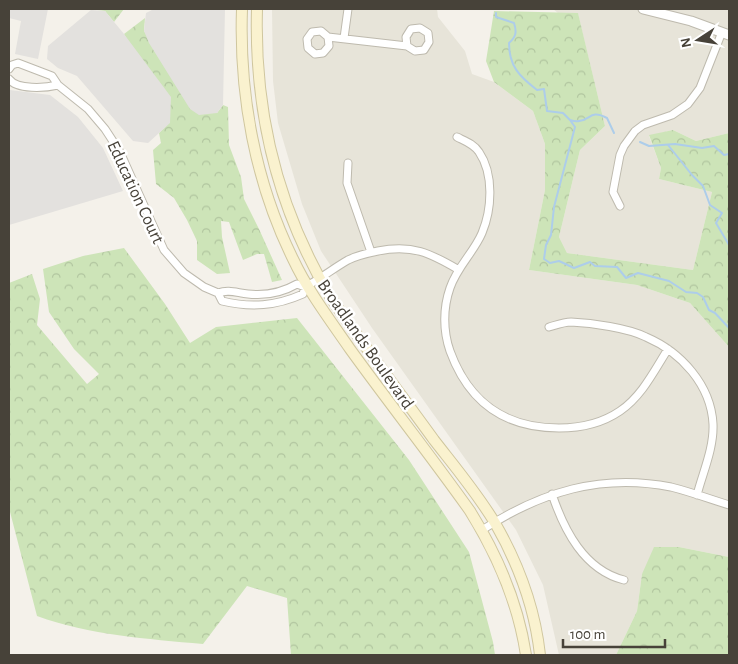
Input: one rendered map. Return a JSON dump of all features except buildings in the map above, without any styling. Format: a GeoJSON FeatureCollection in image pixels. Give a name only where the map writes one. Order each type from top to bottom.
{"type":"FeatureCollection","features":[{"type":"Feature","properties":{"kind":"main road","name":"Broadlands Boulevard"},"geometry":{"type":"LineString","coordinates":[[242,9],[240,43],[244,86],[258,163],[283,238],[307,286],[370,376],[461,498],[482,530],[498,560],[513,600],[526,655]]}},
{"type":"Feature","properties":{"kind":"main road","name":"Broadlands Boulevard"},"geometry":{"type":"LineString","coordinates":[[257,9],[258,72],[264,122],[268,144],[285,203],[319,279],[336,306],[470,486],[494,523],[517,568],[527,594],[534,616],[540,655]]}},
{"type":"Feature","properties":{"kind":"street"},"geometry":{"type":"LineString","coordinates":[[344,38],[348,9]]}},
{"type":"Feature","properties":{"kind":"street"},"geometry":{"type":"LineString","coordinates":[[620,206],[613,192],[620,155],[624,146],[643,125],[672,115],[688,104],[700,88],[726,33],[691,20],[643,9]]}},
{"type":"Feature","properties":{"kind":"street"},"geometry":{"type":"LineString","coordinates":[[328,37],[407,46]]}},
{"type":"Feature","properties":{"kind":"street","name":"Education Court"},"geometry":{"type":"LineString","coordinates":[[9,70],[15,63],[52,76],[58,86],[74,96],[88,109],[115,142],[164,250],[174,264],[192,280],[218,293],[222,301],[259,306],[294,298],[303,294],[307,286]]}},
{"type":"Feature","properties":{"kind":"street"},"geometry":{"type":"LineString","coordinates":[[9,79],[12,84],[18,86],[47,88],[58,86]]}},
{"type":"Feature","properties":{"kind":"street"},"geometry":{"type":"LineString","coordinates":[[457,137],[470,143],[478,151],[486,170],[490,195],[489,208],[482,233],[450,288],[445,312],[446,336],[451,354],[466,381],[478,397],[492,410],[526,426],[542,428],[577,427],[602,421],[620,411],[636,398],[668,349]]}},
{"type":"Feature","properties":{"kind":"street"},"geometry":{"type":"LineString","coordinates":[[348,164],[347,183],[371,252]]}},
{"type":"Feature","properties":{"kind":"street"},"geometry":{"type":"LineString","coordinates":[[218,293],[226,290],[257,295],[280,292],[297,284],[307,286],[348,260],[371,252],[391,248],[414,249],[436,257],[459,270]]}},
{"type":"Feature","properties":{"kind":"street"},"geometry":{"type":"LineString","coordinates":[[549,327],[570,322],[620,329],[646,336],[668,349],[689,368],[704,389],[713,424],[712,442],[697,494]]}},
{"type":"Feature","properties":{"kind":"street"},"geometry":{"type":"LineString","coordinates":[[482,530],[523,506],[552,494],[590,485],[631,482],[657,485],[697,494],[729,505]]}},
{"type":"Feature","properties":{"kind":"street"},"geometry":{"type":"LineString","coordinates":[[552,494],[560,519],[581,552],[592,564],[610,576],[624,580]]}},
{"type":"Feature","properties":{"kind":"shaded area"},"geometry":{"type":"Polygon","coordinates":[[[9,9],[48,9],[38,59],[15,54],[21,21],[9,18],[9,9]]]}},
{"type":"Feature","properties":{"kind":"shaded area"},"geometry":{"type":"Polygon","coordinates":[[[225,9],[223,105],[217,113],[199,115],[190,109],[149,43],[144,31],[146,13],[152,10],[225,9]]]}},
{"type":"Feature","properties":{"kind":"shaded area"},"geometry":{"type":"Polygon","coordinates":[[[272,9],[437,9],[438,17],[465,51],[472,74],[494,82],[533,111],[545,144],[545,190],[529,270],[637,285],[690,303],[729,347],[729,557],[679,547],[642,574],[637,611],[616,655],[559,655],[543,585],[516,530],[372,328],[321,251],[302,204],[278,123],[273,81],[272,9]]]}},
{"type":"Feature","properties":{"kind":"shaded area"},"geometry":{"type":"Polygon","coordinates":[[[553,9],[729,9],[729,133],[696,141],[673,130],[649,136],[661,168],[659,179],[712,192],[693,270],[567,253],[559,237],[580,150],[605,126],[578,14],[558,13],[553,9]]]}},
{"type":"Feature","properties":{"kind":"shaded area"},"geometry":{"type":"Polygon","coordinates":[[[91,10],[105,11],[171,97],[170,123],[148,143],[133,141],[77,76],[58,68],[47,59],[48,46],[91,10]]]}},
{"type":"Feature","properties":{"kind":"shaded area"},"geometry":{"type":"Polygon","coordinates":[[[10,90],[50,95],[78,117],[103,148],[123,191],[9,225],[10,90]]]}},
{"type":"Feature","properties":{"kind":"green space"},"geometry":{"type":"Polygon","coordinates":[[[90,9],[124,9],[114,22],[105,11],[90,9]]]}},
{"type":"Feature","properties":{"kind":"green space"},"geometry":{"type":"Polygon","coordinates":[[[494,11],[578,13],[605,126],[580,150],[559,237],[567,253],[693,270],[712,192],[659,179],[661,168],[649,135],[673,130],[696,141],[729,133],[729,347],[690,303],[637,285],[529,270],[545,190],[545,144],[533,111],[494,82],[486,61],[494,11]]]}},
{"type":"Feature","properties":{"kind":"green space"},"geometry":{"type":"Polygon","coordinates":[[[145,18],[144,31],[217,113],[223,105],[228,107],[229,145],[241,177],[244,199],[282,280],[272,282],[264,254],[257,254],[243,260],[229,222],[221,221],[222,237],[230,273],[217,274],[197,260],[197,241],[187,220],[174,198],[156,184],[153,150],[161,143],[159,133],[170,122],[124,34],[145,18]]]}},
{"type":"Feature","properties":{"kind":"green space"},"geometry":{"type":"Polygon","coordinates":[[[124,248],[165,304],[190,343],[216,327],[297,318],[409,460],[469,552],[495,655],[291,655],[287,598],[247,586],[203,644],[98,632],[37,616],[9,508],[9,283],[32,274],[40,299],[37,325],[87,384],[99,374],[74,349],[49,312],[43,269],[83,256],[124,248]]]}},
{"type":"Feature","properties":{"kind":"green space"},"geometry":{"type":"Polygon","coordinates":[[[654,547],[679,547],[729,557],[729,655],[616,655],[637,611],[642,574],[654,547]]]}},
{"type":"Feature","properties":{"kind":"waterway"},"geometry":{"type":"LineString","coordinates":[[496,13],[496,17],[514,23],[515,34],[509,43],[513,64],[520,75],[537,90],[544,89],[547,111],[563,113],[570,120],[576,121],[594,115],[601,116],[607,118],[614,133]]}},
{"type":"Feature","properties":{"kind":"waterway"},"geometry":{"type":"LineString","coordinates":[[570,120],[575,127],[554,207],[551,235],[546,245],[544,259],[550,263],[559,261],[574,268],[590,262],[595,266],[617,267],[626,278],[638,273],[669,281],[686,292],[697,293],[703,297],[709,310],[715,313],[729,328]]}},
{"type":"Feature","properties":{"kind":"waterway"},"geometry":{"type":"LineString","coordinates":[[640,142],[649,146],[675,144],[702,148],[714,146],[724,155],[729,154]]}},
{"type":"Feature","properties":{"kind":"waterway"},"geometry":{"type":"LineString","coordinates":[[668,145],[703,186],[710,205],[722,213],[716,223],[729,245]]}}]}
